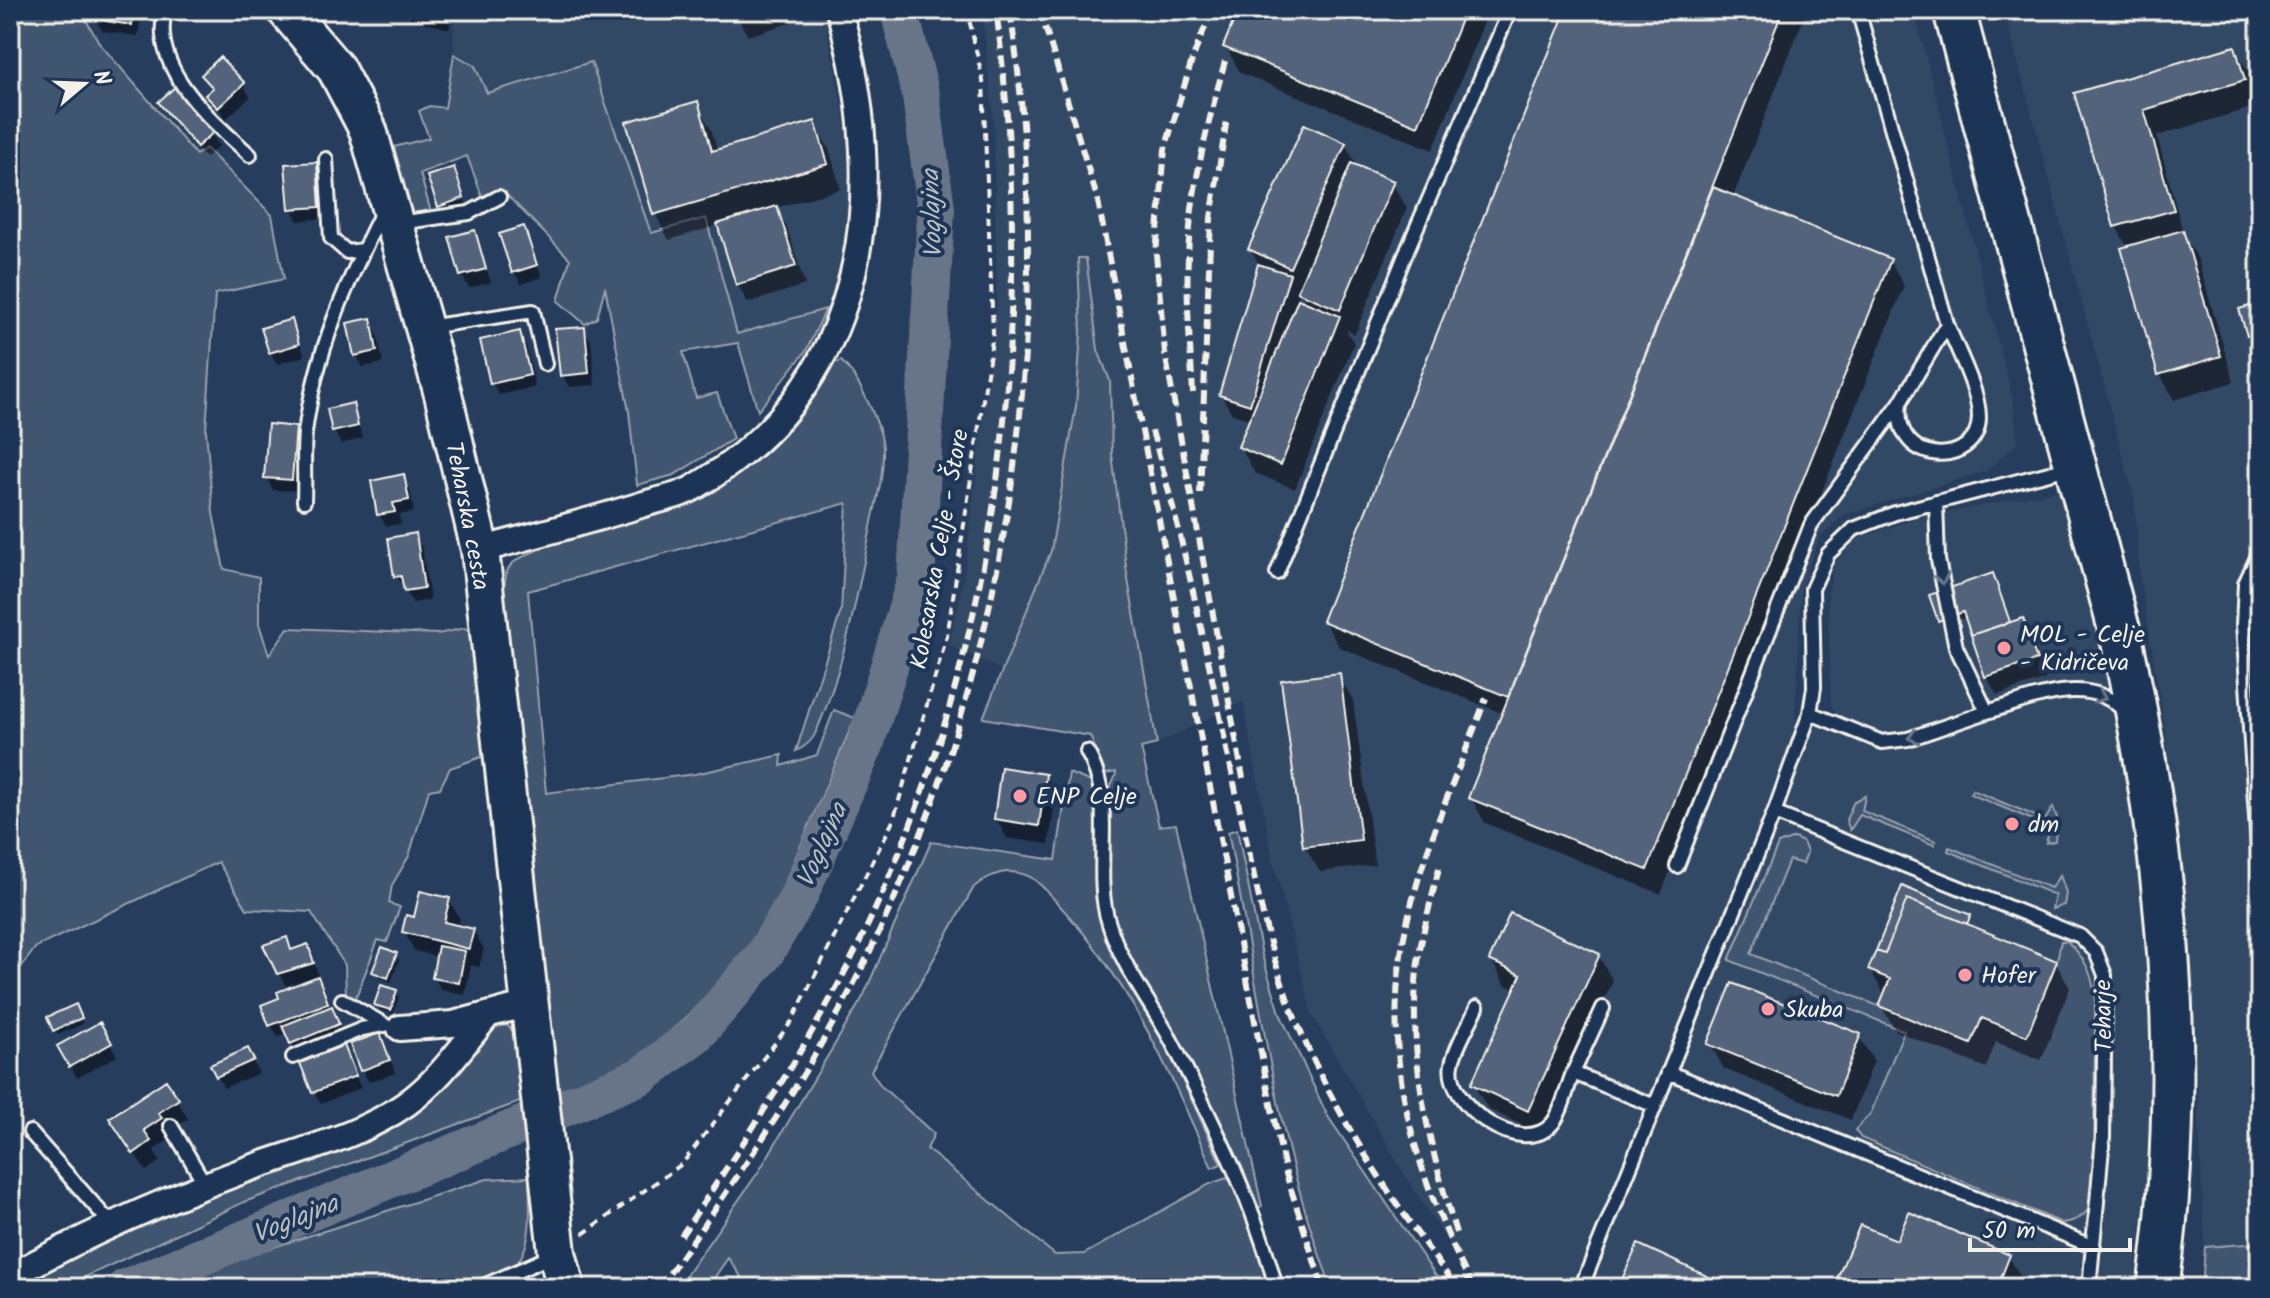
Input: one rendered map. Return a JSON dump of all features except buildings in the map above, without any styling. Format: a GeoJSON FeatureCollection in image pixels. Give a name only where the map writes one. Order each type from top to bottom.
{"type":"FeatureCollection","features":[{"type":"Feature","properties":{"kind":"main road"},"geometry":{"type":"LineString","coordinates":[[1954,10],[2076,466],[2141,729],[2164,880],[2172,1032],[2171,1150],[2158,1288]]}},
{"type":"Feature","properties":{"kind":"street","name":"Teharska cesta"},"geometry":{"type":"LineString","coordinates":[[286,10],[336,69],[368,130],[425,327],[480,550],[557,1253]]}},
{"type":"Feature","properties":{"kind":"street"},"geometry":{"type":"LineString","coordinates":[[480,550],[590,521],[693,489],[774,425],[807,381],[853,283],[864,221],[866,154],[854,62],[839,10]]}},
{"type":"Feature","properties":{"kind":"street"},"geometry":{"type":"LineString","coordinates":[[391,1026],[453,1024],[528,1004]]}},
{"type":"Feature","properties":{"kind":"street"},"geometry":{"type":"LineString","coordinates":[[10,1277],[112,1225],[206,1186],[352,1132],[406,1104],[437,1077],[488,1015]]}},
{"type":"Feature","properties":{"kind":"street"},"geometry":{"type":"LineString","coordinates":[[557,1253],[566,1288]]}},
{"type":"Feature","properties":{"kind":"lane"},"geometry":{"type":"LineString","coordinates":[[165,10],[160,33],[166,59],[222,129],[250,155]]}},
{"type":"Feature","properties":{"kind":"lane"},"geometry":{"type":"LineString","coordinates":[[1277,573],[1408,248],[1510,10]]}},
{"type":"Feature","properties":{"kind":"lane"},"geometry":{"type":"LineString","coordinates":[[1858,10],[1947,324],[1978,402],[1979,420],[1975,433],[1952,453],[1935,455],[1920,450],[1901,429],[1900,403]]}},
{"type":"Feature","properties":{"kind":"lane"},"geometry":{"type":"LineString","coordinates":[[326,159],[331,238],[347,252],[363,250]]}},
{"type":"Feature","properties":{"kind":"lane"},"geometry":{"type":"LineString","coordinates":[[304,501],[305,434],[321,355],[344,286],[363,250],[392,210],[424,222],[469,213],[499,197]]}},
{"type":"Feature","properties":{"kind":"lane"},"geometry":{"type":"LineString","coordinates":[[425,327],[533,311],[545,364]]}},
{"type":"Feature","properties":{"kind":"lane"},"geometry":{"type":"LineString","coordinates":[[1677,866],[1811,525],[1900,403],[1947,324]]}},
{"type":"Feature","properties":{"kind":"lane"},"geometry":{"type":"LineString","coordinates":[[1581,1288],[1774,813],[1810,713],[1814,687],[1812,589],[1828,554],[1854,529],[1936,502],[2076,466]]}},
{"type":"Feature","properties":{"kind":"lane"},"geometry":{"type":"LineString","coordinates":[[1936,502],[1938,560],[1956,647],[1987,712]]}},
{"type":"Feature","properties":{"kind":"lane"},"geometry":{"type":"LineString","coordinates":[[2260,551],[2245,584],[2243,625],[2260,876]]}},
{"type":"Feature","properties":{"kind":"lane"},"geometry":{"type":"LineString","coordinates":[[1810,713],[1882,742],[1908,739],[2062,691],[2093,692],[2119,705],[2141,729]]}},
{"type":"Feature","properties":{"kind":"lane"},"geometry":{"type":"LineString","coordinates":[[1087,752],[1099,772],[1101,896],[1117,948],[1182,1062],[1264,1239],[1276,1288]]}},
{"type":"Feature","properties":{"kind":"lane","name":"Teharje"},"geometry":{"type":"LineString","coordinates":[[1774,813],[2080,936],[2096,952],[2105,975],[2103,1137],[2089,1288]]}},
{"type":"Feature","properties":{"kind":"lane"},"geometry":{"type":"LineString","coordinates":[[342,1000],[391,1026]]}},
{"type":"Feature","properties":{"kind":"lane"},"geometry":{"type":"LineString","coordinates":[[1477,1007],[1452,1066],[1457,1089],[1475,1114],[1516,1136],[1538,1134],[1553,1123],[1603,1008]]}},
{"type":"Feature","properties":{"kind":"lane"},"geometry":{"type":"LineString","coordinates":[[293,1057],[362,1029],[391,1026]]}},
{"type":"Feature","properties":{"kind":"lane"},"geometry":{"type":"LineString","coordinates":[[1668,1072],[2094,1247]]}},
{"type":"Feature","properties":{"kind":"lane"},"geometry":{"type":"LineString","coordinates":[[1573,1073],[1655,1106]]}},
{"type":"Feature","properties":{"kind":"lane"},"geometry":{"type":"LineString","coordinates":[[171,1126],[206,1186]]}},
{"type":"Feature","properties":{"kind":"lane"},"geometry":{"type":"LineString","coordinates":[[30,1132],[112,1225]]}},
{"type":"Feature","properties":{"kind":"lane"},"geometry":{"type":"LineString","coordinates":[[479,1288],[557,1253]]}},
{"type":"Feature","properties":{"kind":"path","name":"Kolesarska Celje - Štore"},"geometry":{"type":"LineString","coordinates":[[557,1253],[682,1164],[792,1021],[893,821],[947,636],[993,334],[983,81],[967,10]]}},
{"type":"Feature","properties":{"kind":"shaded area"},"geometry":{"type":"Polygon","coordinates":[[[10,10],[80,10],[100,44],[196,155],[206,148],[272,215],[284,279],[215,294],[206,430],[213,513],[224,569],[259,577],[259,624],[269,655],[288,628],[438,634],[465,628],[476,636],[487,755],[450,768],[440,788],[429,790],[409,856],[392,885],[389,903],[400,907],[387,942],[378,940],[354,1002],[346,997],[345,965],[311,912],[247,909],[218,862],[36,947],[10,982],[10,10]]]}},
{"type":"Feature","properties":{"kind":"shaded area"},"geometry":{"type":"Polygon","coordinates":[[[454,10],[823,10],[852,159],[842,276],[826,309],[737,334],[706,218],[651,233],[591,62],[486,93],[475,66],[454,54],[454,10]]]}},
{"type":"Feature","properties":{"kind":"shaded area"},"geometry":{"type":"Polygon","coordinates":[[[982,10],[1914,10],[2012,396],[2018,442],[1986,471],[1844,515],[1819,538],[1801,589],[1795,718],[1840,719],[1831,705],[1828,595],[1834,564],[1858,538],[1919,518],[2061,490],[2126,740],[2146,897],[2150,1145],[2134,1288],[1478,1288],[1409,1182],[1312,1015],[1273,859],[1243,701],[1157,744],[1139,656],[1117,492],[1061,498],[1051,551],[1002,670],[949,645],[964,577],[997,303],[994,125],[982,10]]]}},
{"type":"Feature","properties":{"kind":"shaded area"},"geometry":{"type":"Polygon","coordinates":[[[2004,10],[2260,10],[2260,1243],[2205,1247],[2193,992],[2165,728],[2140,578],[2134,498],[2004,10]]]}},
{"type":"Feature","properties":{"kind":"shaded area"},"geometry":{"type":"Polygon","coordinates":[[[454,54],[475,66],[487,93],[591,62],[651,233],[706,218],[737,334],[826,309],[806,351],[758,411],[738,343],[683,352],[696,398],[717,393],[733,439],[674,475],[637,485],[629,412],[605,287],[597,318],[585,324],[558,301],[570,259],[502,190],[482,196],[467,156],[420,173],[432,216],[409,215],[386,149],[429,138],[419,111],[429,106],[445,108],[454,54]]]}},
{"type":"Feature","properties":{"kind":"shaded area"},"geometry":{"type":"Polygon","coordinates":[[[1078,258],[1086,258],[1098,350],[1110,381],[1112,454],[1127,574],[1157,744],[1141,748],[1159,826],[1176,824],[1262,1206],[1255,1209],[1121,946],[1112,909],[1105,852],[1108,795],[1116,772],[1106,774],[1090,736],[983,718],[1051,551],[1076,406],[1081,333],[1078,258]]]}},
{"type":"Feature","properties":{"kind":"shaded area"},"geometry":{"type":"Polygon","coordinates":[[[841,361],[855,378],[874,415],[882,439],[882,468],[843,654],[817,730],[806,745],[796,751],[841,611],[847,503],[528,591],[546,793],[695,774],[782,755],[781,766],[817,755],[834,710],[855,718],[764,932],[688,1016],[638,1059],[597,1081],[553,1094],[531,927],[504,589],[507,571],[522,557],[543,548],[690,500],[729,481],[782,437],[811,402],[834,363],[841,361]]]}},
{"type":"Feature","properties":{"kind":"shaded area"},"geometry":{"type":"Polygon","coordinates":[[[1069,773],[1091,782],[1097,806],[1098,896],[1221,1164],[1212,1168],[1165,1064],[1108,967],[1047,891],[1022,874],[1000,873],[974,887],[871,1071],[881,1086],[934,1134],[927,1149],[1055,1255],[1084,1254],[1210,1184],[1227,1178],[1237,1187],[1269,1288],[749,1288],[728,1258],[707,1288],[677,1288],[759,1171],[863,997],[931,842],[1056,860],[1069,773]]]}},
{"type":"Feature","properties":{"kind":"shaded area"},"geometry":{"type":"Polygon","coordinates":[[[1972,790],[2045,820],[2053,807],[2057,818],[2055,841],[2046,843],[2050,827],[1970,794],[1972,790]]]}},
{"type":"Feature","properties":{"kind":"shaded area"},"geometry":{"type":"Polygon","coordinates":[[[1865,796],[1862,811],[1936,841],[1934,845],[1860,815],[1850,830],[1846,820],[1854,801],[1865,796]]]}},
{"type":"Feature","properties":{"kind":"shaded area"},"geometry":{"type":"Polygon","coordinates":[[[1237,829],[1262,955],[1281,1016],[1327,1115],[1444,1288],[1332,1288],[1296,1177],[1270,1063],[1228,832],[1237,829]]]}},
{"type":"Feature","properties":{"kind":"shaded area"},"geometry":{"type":"Polygon","coordinates":[[[1794,838],[1803,842],[1807,852],[1803,864],[1789,860],[1751,954],[1971,1044],[1982,1018],[2027,1035],[2057,961],[2061,941],[2067,941],[2083,959],[2095,995],[2094,1197],[2082,1216],[2062,1223],[1861,1138],[1855,1130],[1871,1113],[1904,1031],[1729,960],[1778,844],[1794,838]]]}},
{"type":"Feature","properties":{"kind":"shaded area"},"geometry":{"type":"Polygon","coordinates":[[[1949,847],[2051,888],[2060,875],[2066,893],[2064,905],[2052,909],[2055,895],[1948,851],[1949,847]]]}},
{"type":"Feature","properties":{"kind":"shaded area"},"geometry":{"type":"Polygon","coordinates":[[[498,1024],[508,1026],[515,1033],[522,1101],[244,1202],[62,1288],[10,1288],[122,1229],[355,1137],[498,1024]]]}},
{"type":"Feature","properties":{"kind":"shaded area"},"geometry":{"type":"Polygon","coordinates":[[[529,1177],[529,1225],[523,1253],[516,1266],[489,1288],[173,1288],[255,1253],[487,1179],[529,1177]]]}},
{"type":"Feature","properties":{"kind":"shaded area"},"geometry":{"type":"Polygon","coordinates":[[[2260,1243],[2260,1288],[2202,1288],[2205,1247],[2260,1243]]]}},
{"type":"Feature","properties":{"kind":"waterway","name":"Voglajna"},"geometry":{"type":"LineString","coordinates":[[125,1288],[641,1076],[698,1033],[764,955],[800,894],[865,745],[916,579],[936,209],[921,96],[899,10]]}},
{"type":"Feature","properties":{"kind":"railway"},"geometry":{"type":"LineString","coordinates":[[681,1236],[784,1078],[840,981],[893,867],[936,750],[970,630],[993,508],[1007,384],[1012,259],[1008,135],[996,10]]}},
{"type":"Feature","properties":{"kind":"railway"},"geometry":{"type":"LineString","coordinates":[[659,1288],[801,1078],[868,956],[923,829],[966,697],[998,562],[1019,425],[1028,286],[1025,148],[1010,10]]}},
{"type":"Feature","properties":{"kind":"railway"},"geometry":{"type":"LineString","coordinates":[[1040,10],[1098,201],[1270,1100],[1286,1174],[1323,1288]]}},
{"type":"Feature","properties":{"kind":"railway"},"geometry":{"type":"LineString","coordinates":[[1212,10],[1193,57],[1165,149],[1156,254],[1165,353],[1243,778]]}},
{"type":"Feature","properties":{"kind":"railway"},"geometry":{"type":"LineString","coordinates":[[1193,393],[1188,297],[1191,217],[1202,150],[1225,61]]}},
{"type":"Feature","properties":{"kind":"railway"},"geometry":{"type":"LineString","coordinates":[[1200,493],[1211,218],[1227,118]]}},
{"type":"Feature","properties":{"kind":"railway"},"geometry":{"type":"LineString","coordinates":[[1152,431],[1189,574],[1268,937],[1291,1008],[1325,1083],[1364,1153],[1457,1288]]}},
{"type":"Feature","properties":{"kind":"railway"},"geometry":{"type":"LineString","coordinates":[[1473,1288],[1434,1202],[1419,1158],[1407,1114],[1396,1022],[1398,975],[1413,898],[1431,840],[1486,698]]}},
{"type":"Feature","properties":{"kind":"railway"},"geometry":{"type":"LineString","coordinates":[[1439,868],[1417,970],[1416,1038],[1430,1138],[1457,1236]]}},
{"type":"Feature","properties":{"kind":"place","name":"MOL - Celje - Kidričeva"},"geometry":{"type":"Point","coordinates":[2004,648]}},
{"type":"Feature","properties":{"kind":"place","name":"ENP Celje"},"geometry":{"type":"Point","coordinates":[1020,796]}},
{"type":"Feature","properties":{"kind":"place","name":"dm"},"geometry":{"type":"Point","coordinates":[2012,824]}},
{"type":"Feature","properties":{"kind":"place","name":"Hofer"},"geometry":{"type":"Point","coordinates":[1965,975]}},
{"type":"Feature","properties":{"kind":"place","name":"Skuba"},"geometry":{"type":"Point","coordinates":[1768,1009]}}]}
